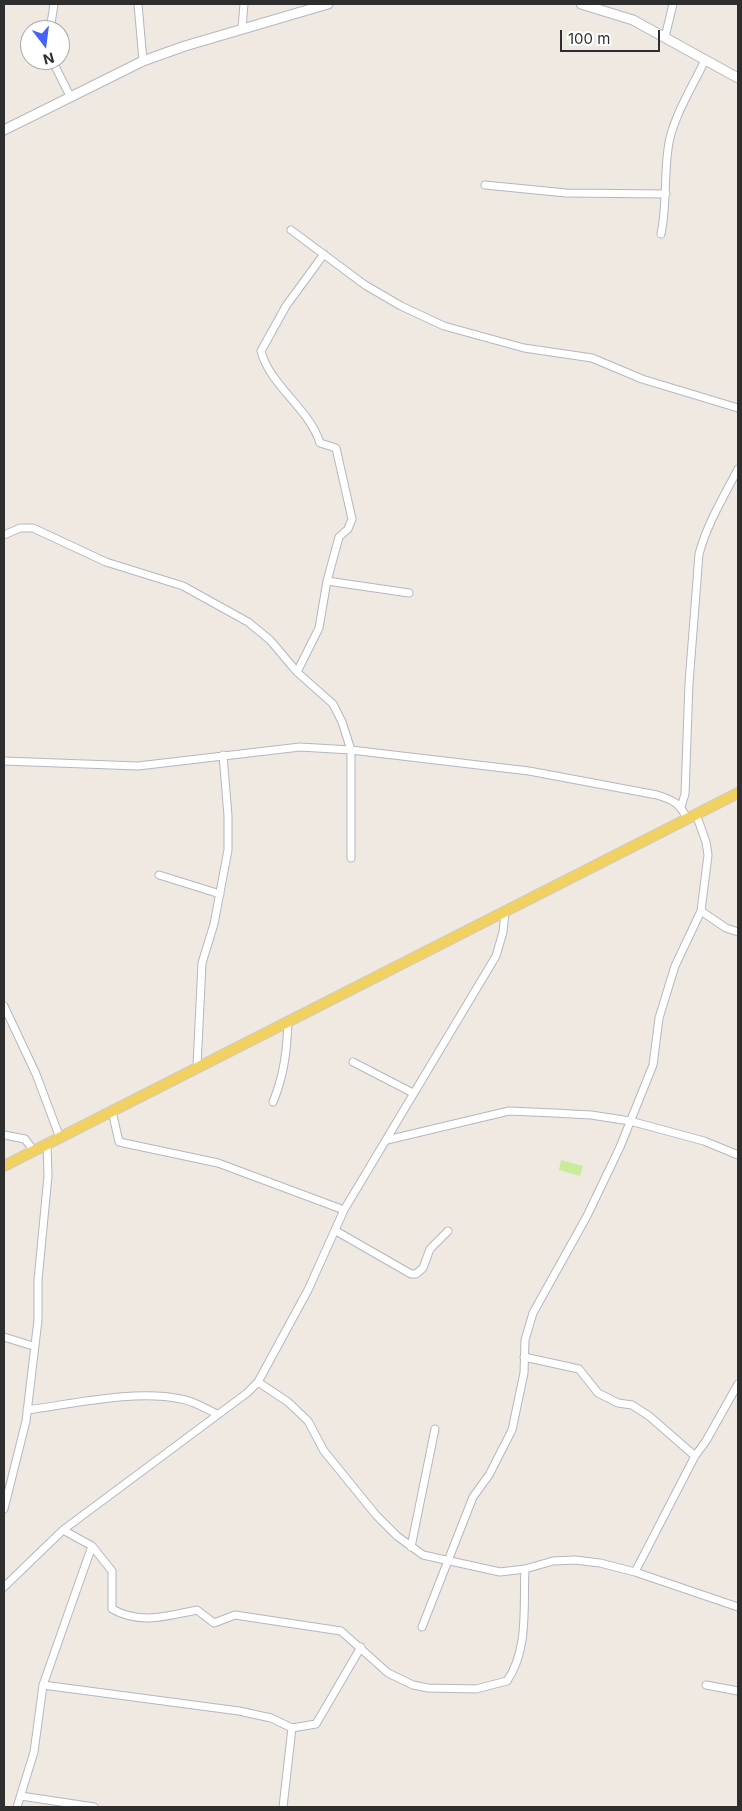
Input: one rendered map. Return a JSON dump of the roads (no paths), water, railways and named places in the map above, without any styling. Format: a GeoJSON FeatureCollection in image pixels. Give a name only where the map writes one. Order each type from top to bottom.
{"type":"FeatureCollection","features":[{"type":"Feature","properties":{"kind":"main road"},"geometry":{"type":"LineString","coordinates":[[4,130],[143,61],[242,28],[328,4]]}},
{"type":"Feature","properties":{"kind":"main road"},"geometry":{"type":"LineString","coordinates":[[582,4],[633,20],[738,78]]}},
{"type":"Feature","properties":{"kind":"main road"},"geometry":{"type":"LineString","coordinates":[[4,1166],[197,1066],[738,793]]}},
{"type":"Feature","properties":{"kind":"street"},"geometry":{"type":"LineString","coordinates":[[52,20],[54,4]]}},
{"type":"Feature","properties":{"kind":"street"},"geometry":{"type":"LineString","coordinates":[[138,4],[143,61]]}},
{"type":"Feature","properties":{"kind":"street"},"geometry":{"type":"LineString","coordinates":[[242,28],[244,4]]}},
{"type":"Feature","properties":{"kind":"street"},"geometry":{"type":"LineString","coordinates":[[665,37],[673,4]]}},
{"type":"Feature","properties":{"kind":"street"},"geometry":{"type":"LineString","coordinates":[[661,234],[666,194],[668,148],[672,130],[705,60]]}},
{"type":"Feature","properties":{"kind":"street"},"geometry":{"type":"LineString","coordinates":[[57,70],[70,96]]}},
{"type":"Feature","properties":{"kind":"street"},"geometry":{"type":"LineString","coordinates":[[485,186],[566,193],[666,194]]}},
{"type":"Feature","properties":{"kind":"street"},"geometry":{"type":"LineString","coordinates":[[291,230],[372,289],[401,306],[444,326],[524,348],[592,358],[639,378],[738,408]]}},
{"type":"Feature","properties":{"kind":"street"},"geometry":{"type":"LineString","coordinates":[[297,672],[319,628],[327,580],[339,537],[348,529],[352,519],[336,448],[320,443],[310,425],[267,366],[260,351],[286,306],[324,254]]}},
{"type":"Feature","properties":{"kind":"street"},"geometry":{"type":"LineString","coordinates":[[681,807],[685,794],[689,683],[699,554],[714,514],[738,469]]}},
{"type":"Feature","properties":{"kind":"street"},"geometry":{"type":"LineString","coordinates":[[4,535],[20,528],[33,528],[106,562],[195,592],[248,622],[270,640],[297,672],[333,704],[342,722],[351,750],[351,858]]}},
{"type":"Feature","properties":{"kind":"street"},"geometry":{"type":"LineString","coordinates":[[327,580],[409,593]]}},
{"type":"Feature","properties":{"kind":"street"},"geometry":{"type":"LineString","coordinates":[[4,761],[138,766],[300,747],[351,750],[529,771],[657,794],[674,800],[692,817],[706,842],[708,855],[701,911],[675,966],[659,1018],[654,1065],[587,1216],[533,1313],[525,1340],[521,1392],[512,1430],[490,1475],[473,1497],[422,1627]]}},
{"type":"Feature","properties":{"kind":"street"},"geometry":{"type":"LineString","coordinates":[[197,1066],[202,963],[220,894],[228,850],[228,816],[223,755]]}},
{"type":"Feature","properties":{"kind":"street"},"geometry":{"type":"LineString","coordinates":[[159,875],[220,894]]}},
{"type":"Feature","properties":{"kind":"street"},"geometry":{"type":"LineString","coordinates":[[701,911],[726,928],[738,932]]}},
{"type":"Feature","properties":{"kind":"street"},"geometry":{"type":"LineString","coordinates":[[4,1587],[63,1530],[217,1414],[248,1393],[258,1382],[308,1290],[344,1210],[413,1093],[442,1049],[476,986],[496,956],[503,932],[505,912]]}},
{"type":"Feature","properties":{"kind":"street"},"geometry":{"type":"LineString","coordinates":[[4,1006],[36,1074],[60,1138]]}},
{"type":"Feature","properties":{"kind":"street"},"geometry":{"type":"LineString","coordinates":[[273,1102],[282,1080],[287,1059],[288,1021]]}},
{"type":"Feature","properties":{"kind":"street"},"geometry":{"type":"LineString","coordinates":[[353,1062],[413,1093]]}},
{"type":"Feature","properties":{"kind":"street"},"geometry":{"type":"LineString","coordinates":[[112,1111],[119,1142],[218,1163],[344,1210]]}},
{"type":"Feature","properties":{"kind":"street"},"geometry":{"type":"LineString","coordinates":[[387,1140],[509,1111],[591,1115],[630,1121],[704,1141],[738,1155]]}},
{"type":"Feature","properties":{"kind":"street"},"geometry":{"type":"LineString","coordinates":[[4,1135],[25,1139],[33,1150]]}},
{"type":"Feature","properties":{"kind":"street"},"geometry":{"type":"LineString","coordinates":[[4,1509],[27,1410],[33,1346],[38,1320],[38,1280],[48,1176],[47,1144]]}},
{"type":"Feature","properties":{"kind":"street"},"geometry":{"type":"LineString","coordinates":[[336,1231],[411,1274],[416,1274],[423,1268],[430,1249],[448,1231]]}},
{"type":"Feature","properties":{"kind":"street"},"geometry":{"type":"LineString","coordinates":[[4,1337],[33,1346]]}},
{"type":"Feature","properties":{"kind":"street"},"geometry":{"type":"LineString","coordinates":[[524,1357],[579,1369],[598,1393],[618,1403],[632,1404],[649,1416],[695,1456]]}},
{"type":"Feature","properties":{"kind":"street"},"geometry":{"type":"LineString","coordinates":[[258,1382],[288,1402],[308,1421],[324,1451],[376,1515],[411,1548],[423,1555],[500,1572],[553,1561],[575,1560],[635,1572],[738,1607]]}},
{"type":"Feature","properties":{"kind":"street"},"geometry":{"type":"LineString","coordinates":[[635,1572],[695,1456],[706,1441],[738,1384]]}},
{"type":"Feature","properties":{"kind":"street"},"geometry":{"type":"LineString","coordinates":[[27,1410],[121,1397],[160,1397],[183,1399],[217,1414]]}},
{"type":"Feature","properties":{"kind":"street"},"geometry":{"type":"LineString","coordinates":[[411,1548],[435,1429]]}},
{"type":"Feature","properties":{"kind":"street"},"geometry":{"type":"LineString","coordinates":[[63,1530],[92,1546],[112,1572],[112,1609],[142,1619],[160,1618],[197,1610],[214,1623],[235,1615],[341,1631],[388,1673],[413,1685],[476,1689],[507,1681],[516,1668],[523,1632],[525,1568]]}},
{"type":"Feature","properties":{"kind":"street"},"geometry":{"type":"LineString","coordinates":[[17,1807],[34,1752],[43,1685],[92,1546]]}},
{"type":"Feature","properties":{"kind":"street"},"geometry":{"type":"LineString","coordinates":[[43,1685],[239,1711],[271,1718],[292,1728],[316,1724],[361,1647]]}},
{"type":"Feature","properties":{"kind":"street"},"geometry":{"type":"LineString","coordinates":[[706,1685],[738,1691]]}},
{"type":"Feature","properties":{"kind":"street"},"geometry":{"type":"LineString","coordinates":[[283,1807],[292,1728]]}},
{"type":"Feature","properties":{"kind":"street"},"geometry":{"type":"LineString","coordinates":[[21,1796],[94,1807]]}}]}
